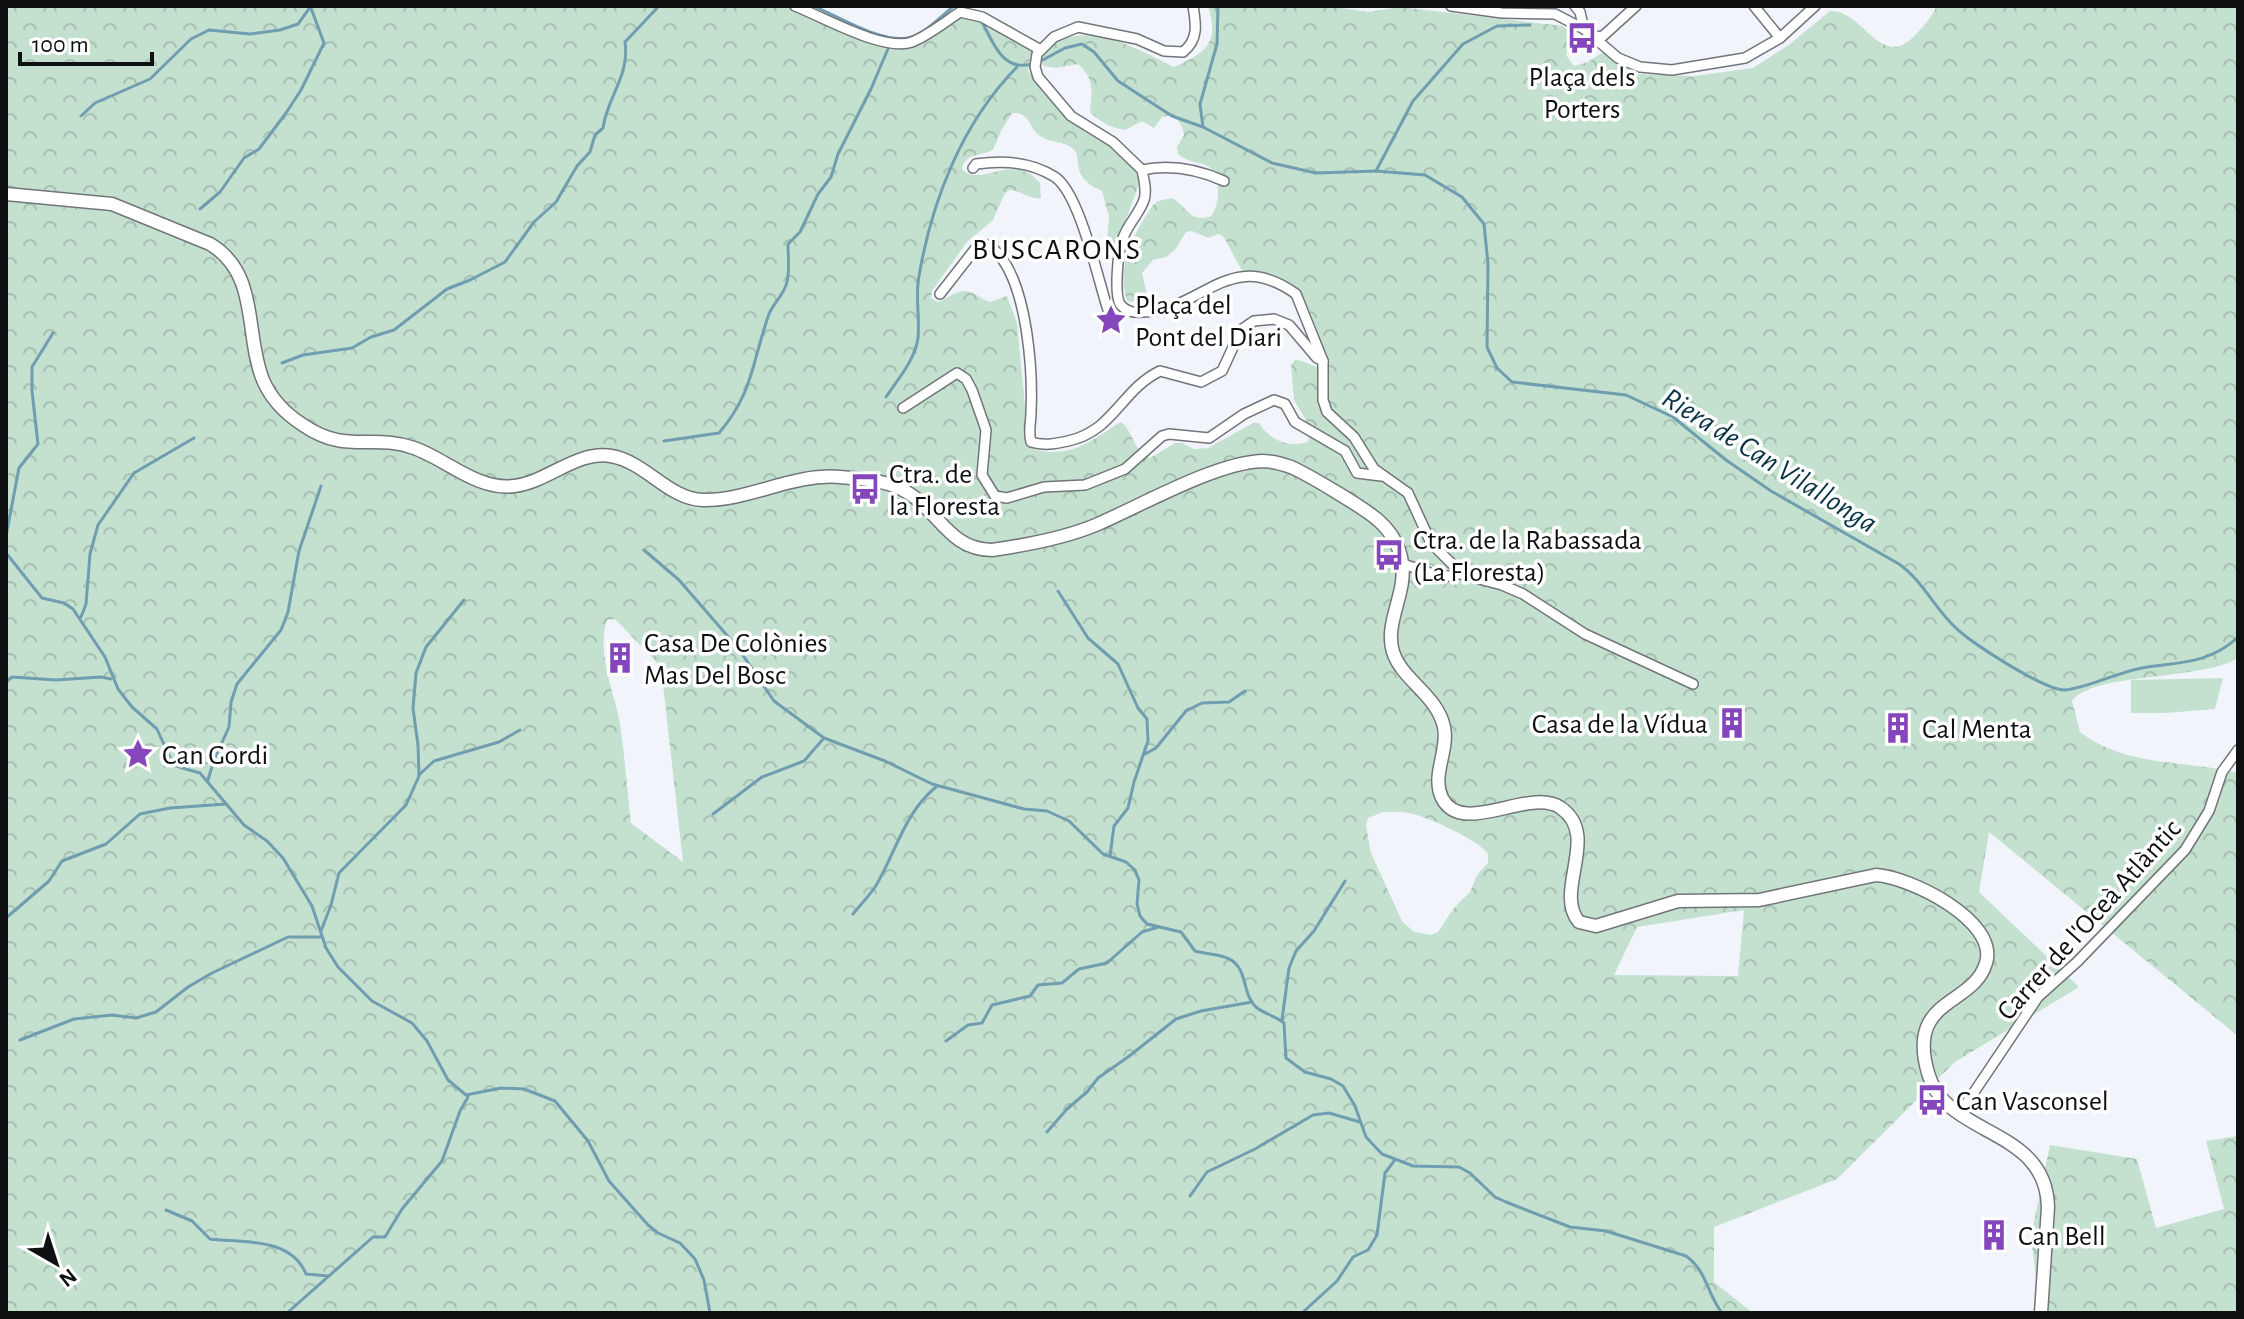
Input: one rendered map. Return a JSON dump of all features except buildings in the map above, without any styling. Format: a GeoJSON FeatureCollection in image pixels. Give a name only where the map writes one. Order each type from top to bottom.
{"type":"FeatureCollection","features":[{"type":"Feature","properties":{"kind":"main road"},"geometry":{"type":"LineString","coordinates":[[6,194],[112,204],[224,252],[236,267],[247,300],[263,381],[287,413],[304,426],[332,440],[410,446],[492,484],[507,487],[526,484],[577,461],[601,455],[629,462],[681,495],[695,499],[719,499],[822,476],[869,480],[886,483],[909,494],[960,542],[976,549],[992,550],[1094,526],[1182,486],[1229,469],[1265,461],[1293,468],[1377,519],[1395,541],[1403,564],[1392,646],[1396,660],[1429,698],[1441,718],[1445,744],[1437,780],[1441,796],[1453,810],[1468,814],[1545,803],[1556,805],[1566,812],[1577,838],[1571,903],[1579,922],[1596,926],[1668,903],[1759,900],[1876,875],[1894,877],[1922,887],[1963,916],[1983,941],[1986,962],[1975,981],[1934,1014],[1927,1029],[1924,1050],[1927,1071],[1943,1100],[2020,1149],[2037,1167],[2046,1185],[2041,1313]]}},
{"type":"Feature","properties":{"kind":"street"},"geometry":{"type":"LineString","coordinates":[[795,6],[872,39],[894,45],[912,42],[960,12],[982,17],[1039,49]]}},
{"type":"Feature","properties":{"kind":"street"},"geometry":{"type":"LineString","coordinates":[[1193,6],[1195,36],[1189,47],[1178,53],[1164,51],[1137,39],[1084,28],[1054,37],[1039,49],[1035,67],[1047,89],[1077,121],[1113,142],[1142,170],[1144,199],[1121,243],[1117,293],[1123,307],[1137,312],[1170,308],[1230,278],[1270,282],[1298,296],[1323,361],[1325,408],[1354,437],[1370,465],[1411,498],[1431,543],[1455,567],[1456,573]]}},
{"type":"Feature","properties":{"kind":"street"},"geometry":{"type":"LineString","coordinates":[[1451,6],[1502,13],[1544,12],[1566,19],[1597,38],[1636,6]]}},
{"type":"Feature","properties":{"kind":"street"},"geometry":{"type":"LineString","coordinates":[[1754,6],[1780,38]]}},
{"type":"Feature","properties":{"kind":"street"},"geometry":{"type":"LineString","coordinates":[[1578,9],[1588,33],[1618,58],[1640,67],[1661,70],[1737,60],[1780,38],[1815,6]]}},
{"type":"Feature","properties":{"kind":"street"},"geometry":{"type":"LineString","coordinates":[[973,168],[976,164],[1020,163],[1056,177],[1063,184],[1078,213],[1108,310]]}},
{"type":"Feature","properties":{"kind":"street"},"geometry":{"type":"LineString","coordinates":[[1142,170],[1186,168],[1224,181]]}},
{"type":"Feature","properties":{"kind":"street"},"geometry":{"type":"LineString","coordinates":[[940,294],[979,244],[993,248],[1004,261],[1021,298],[1029,371],[1031,412],[1028,433],[1031,442],[1045,446],[1084,437],[1114,416],[1126,396],[1146,378],[1160,371],[1201,382],[1222,371],[1241,330],[1254,321],[1274,319],[1289,325],[1323,361]]}},
{"type":"Feature","properties":{"kind":"street"},"geometry":{"type":"LineString","coordinates":[[903,408],[957,373],[966,379],[986,430],[982,475],[995,496],[1007,498],[1044,487],[1085,485],[1125,469],[1162,436],[1209,438],[1244,414],[1274,400],[1285,404],[1295,422],[1345,451],[1357,473],[1381,476]]}},
{"type":"Feature","properties":{"kind":"street"},"geometry":{"type":"LineString","coordinates":[[1403,564],[1444,578],[1456,573]]}},
{"type":"Feature","properties":{"kind":"street"},"geometry":{"type":"LineString","coordinates":[[1456,573],[1523,594],[1585,634],[1693,684]]}},
{"type":"Feature","properties":{"kind":"street","name":"Carrer de l'Oceà Atlàntic"},"geometry":{"type":"LineString","coordinates":[[1960,1113],[2038,997],[2077,962],[2185,850],[2209,811],[2222,772],[2238,750]]}},
{"type":"Feature","properties":{"kind":"green space"},"geometry":{"type":"Polygon","coordinates":[[[6,6],[789,6],[894,48],[909,49],[961,17],[980,19],[1032,48],[1028,71],[1073,122],[1125,157],[1139,184],[1113,255],[1106,252],[1109,217],[1102,191],[1083,177],[1075,151],[1068,145],[1040,136],[1026,118],[1012,113],[993,150],[966,160],[962,169],[978,175],[1008,169],[1030,174],[1040,183],[1041,198],[1009,190],[993,220],[967,242],[932,291],[931,298],[938,302],[966,291],[990,302],[1007,296],[1017,323],[1025,438],[1035,450],[1061,452],[1081,446],[1121,422],[1140,451],[1150,458],[1175,443],[1194,449],[1208,448],[1253,423],[1259,423],[1268,434],[1280,441],[1294,444],[1308,442],[1311,429],[1294,400],[1291,365],[1295,360],[1321,367],[1325,364],[1323,350],[1311,313],[1298,293],[1281,280],[1242,271],[1224,237],[1219,234],[1208,238],[1192,231],[1186,232],[1175,250],[1166,257],[1153,260],[1142,273],[1148,299],[1127,300],[1123,275],[1128,251],[1153,205],[1172,198],[1193,216],[1211,216],[1217,201],[1217,179],[1210,167],[1178,154],[1177,147],[1184,135],[1182,126],[1174,118],[1162,117],[1154,128],[1142,121],[1125,130],[1110,126],[1094,116],[1090,112],[1090,81],[1078,64],[1056,68],[1044,66],[1040,59],[1041,53],[1057,42],[1073,36],[1107,38],[1174,67],[1194,57],[1208,45],[1212,29],[1208,6],[1328,6],[1368,12],[1400,7],[1563,26],[1573,35],[1566,55],[1574,66],[1588,62],[1603,52],[1636,74],[1695,76],[1753,68],[1790,44],[1830,11],[1851,18],[1879,42],[1899,46],[1918,33],[1937,6],[2238,6],[2238,658],[2199,670],[2101,685],[2083,692],[2072,701],[2080,732],[2116,751],[2156,761],[2238,773],[2238,1036],[1989,832],[1979,892],[2079,987],[1955,1062],[1837,1179],[1714,1227],[1714,1282],[1753,1313],[6,1313],[6,6]],[[615,619],[607,620],[605,659],[620,724],[631,823],[683,862],[661,667],[615,619]],[[1383,812],[1368,818],[1366,826],[1371,853],[1402,921],[1414,932],[1431,935],[1438,932],[1454,908],[1470,892],[1477,875],[1488,863],[1488,854],[1464,836],[1417,815],[1383,812]],[[1744,910],[1637,927],[1614,975],[1738,976],[1744,910]]]}},
{"type":"Feature","properties":{"kind":"green space"},"geometry":{"type":"Polygon","coordinates":[[[2223,678],[2215,709],[2131,713],[2131,680],[2223,678]]]}},
{"type":"Feature","properties":{"kind":"green space"},"geometry":{"type":"Polygon","coordinates":[[[2238,1136],[2238,1313],[2040,1313],[2031,1236],[2050,1145],[2137,1159],[2156,1228],[2224,1209],[2206,1141],[2238,1136]]]}},
{"type":"Feature","properties":{"kind":"waterway"},"geometry":{"type":"LineString","coordinates":[[81,116],[95,103],[150,79],[191,39],[209,30],[250,34],[280,30],[298,24],[311,6]]}},
{"type":"Feature","properties":{"kind":"waterway"},"geometry":{"type":"LineString","coordinates":[[282,363],[303,355],[352,348],[371,337],[394,330],[447,289],[505,262],[534,222],[556,202],[577,166],[590,152],[595,135],[603,128],[621,76],[625,42],[659,6]]}},
{"type":"Feature","properties":{"kind":"waterway","name":"Riera de Can Vilallonga"},"geometry":{"type":"LineString","coordinates":[[814,6],[860,28],[897,39],[920,33],[954,6]]}},
{"type":"Feature","properties":{"kind":"waterway"},"geometry":{"type":"LineString","coordinates":[[1203,127],[1200,104],[1217,44],[1218,6]]}},
{"type":"Feature","properties":{"kind":"waterway"},"geometry":{"type":"LineString","coordinates":[[200,209],[220,192],[244,158],[259,149],[301,90],[324,43],[311,8]]}},
{"type":"Feature","properties":{"kind":"waterway","name":"Riera de Can Vilallonga"},"geometry":{"type":"LineString","coordinates":[[981,20],[994,46],[1006,59],[1013,64],[1032,64]]}},
{"type":"Feature","properties":{"kind":"waterway"},"geometry":{"type":"LineString","coordinates":[[1376,171],[1413,101],[1463,44],[1497,26],[1530,25]]}},
{"type":"Feature","properties":{"kind":"waterway"},"geometry":{"type":"LineString","coordinates":[[664,441],[719,433],[739,404],[751,376],[769,314],[787,282],[788,244],[800,232],[818,194],[831,177],[838,154],[890,44]]}},
{"type":"Feature","properties":{"kind":"waterway","name":"Riera de Can Vilallonga"},"geometry":{"type":"LineString","coordinates":[[1039,62],[1065,48],[1082,44],[1094,52],[1118,81],[1172,116],[1203,127],[1272,163],[1316,173],[1376,171],[1425,175],[1462,197],[1484,224],[1488,264],[1487,347],[1497,368],[1512,382],[1626,395],[1673,417],[1771,491],[1899,564],[1964,635],[1992,655],[2043,683],[2066,690],[2085,686],[2132,670],[2205,657],[2238,637]]}},
{"type":"Feature","properties":{"kind":"waterway"},"geometry":{"type":"LineString","coordinates":[[886,397],[916,346],[919,276],[941,191],[980,113],[1017,67]]}},
{"type":"Feature","properties":{"kind":"waterway"},"geometry":{"type":"LineString","coordinates":[[6,536],[19,468],[38,444],[32,367],[53,333]]}},
{"type":"Feature","properties":{"kind":"waterway"},"geometry":{"type":"LineString","coordinates":[[81,617],[86,604],[90,554],[98,525],[134,473],[194,438]]}},
{"type":"Feature","properties":{"kind":"waterway"},"geometry":{"type":"LineString","coordinates":[[208,780],[229,727],[231,702],[237,684],[281,630],[288,612],[299,551],[321,486]]}},
{"type":"Feature","properties":{"kind":"waterway"},"geometry":{"type":"LineString","coordinates":[[644,550],[679,580],[738,648],[774,701],[824,738],[885,761],[932,784],[1024,809],[1047,811],[1069,821],[1103,854],[1126,862],[1135,870],[1139,880],[1137,904],[1140,916],[1147,924],[1181,932],[1195,951],[1234,962],[1239,967],[1251,1001],[1284,1023],[1286,1058],[1305,1072],[1331,1079],[1343,1086],[1355,1106],[1366,1137],[1382,1154],[1413,1166],[1459,1167],[1470,1173],[1495,1197],[1506,1202],[1570,1227],[1606,1231],[1686,1256],[1703,1276],[1722,1313]]}},
{"type":"Feature","properties":{"kind":"waterway"},"geometry":{"type":"LineString","coordinates":[[6,553],[42,598],[64,603],[73,609],[105,657],[118,689],[132,707],[157,729],[171,760],[179,767],[200,773],[244,825],[267,841],[283,858],[312,906],[326,948],[338,967],[372,1001],[412,1023],[427,1041],[448,1080],[466,1095],[501,1088],[524,1089],[555,1101],[588,1141],[609,1181],[648,1225],[680,1243],[695,1259],[704,1280],[710,1313]]}},
{"type":"Feature","properties":{"kind":"waterway"},"geometry":{"type":"LineString","coordinates":[[1058,591],[1088,638],[1118,664],[1138,708],[1147,719],[1148,741],[1128,808],[1114,826],[1110,856]]}},
{"type":"Feature","properties":{"kind":"waterway"},"geometry":{"type":"LineString","coordinates":[[321,931],[339,873],[406,805],[419,776],[413,708],[416,673],[426,647],[464,600]]}},
{"type":"Feature","properties":{"kind":"waterway"},"geometry":{"type":"LineString","coordinates":[[6,682],[12,677],[111,679]]}},
{"type":"Feature","properties":{"kind":"waterway"},"geometry":{"type":"LineString","coordinates":[[1145,754],[1156,748],[1186,711],[1202,703],[1229,702],[1245,691]]}},
{"type":"Feature","properties":{"kind":"waterway"},"geometry":{"type":"LineString","coordinates":[[419,775],[434,761],[499,742],[520,730]]}},
{"type":"Feature","properties":{"kind":"waterway"},"geometry":{"type":"LineString","coordinates":[[713,814],[762,777],[804,761],[824,738]]}},
{"type":"Feature","properties":{"kind":"waterway"},"geometry":{"type":"LineString","coordinates":[[853,914],[877,884],[917,807],[937,786]]}},
{"type":"Feature","properties":{"kind":"waterway"},"geometry":{"type":"LineString","coordinates":[[6,918],[49,881],[62,861],[106,844],[140,814],[170,808],[226,804]]}},
{"type":"Feature","properties":{"kind":"waterway"},"geometry":{"type":"LineString","coordinates":[[1282,1020],[1289,968],[1296,951],[1314,931],[1345,881]]}},
{"type":"Feature","properties":{"kind":"waterway"},"geometry":{"type":"LineString","coordinates":[[946,1041],[968,1025],[982,1023],[992,1005],[1030,996],[1038,985],[1062,983],[1079,969],[1107,963],[1142,932],[1158,927]]}},
{"type":"Feature","properties":{"kind":"waterway"},"geometry":{"type":"LineString","coordinates":[[20,1040],[74,1019],[112,1015],[136,1018],[156,1012],[212,973],[288,937],[322,937]]}},
{"type":"Feature","properties":{"kind":"waterway"},"geometry":{"type":"LineString","coordinates":[[1047,1132],[1098,1078],[1176,1019],[1252,1002]]}},
{"type":"Feature","properties":{"kind":"waterway"},"geometry":{"type":"LineString","coordinates":[[287,1313],[373,1237],[385,1237],[402,1209],[442,1161],[468,1097]]}},
{"type":"Feature","properties":{"kind":"waterway"},"geometry":{"type":"LineString","coordinates":[[1190,1196],[1207,1172],[1255,1149],[1313,1115],[1329,1113],[1360,1122]]}},
{"type":"Feature","properties":{"kind":"waterway"},"geometry":{"type":"LineString","coordinates":[[1302,1313],[1337,1281],[1353,1257],[1368,1250],[1377,1235],[1385,1173],[1394,1161]]}},
{"type":"Feature","properties":{"kind":"waterway"},"geometry":{"type":"LineString","coordinates":[[166,1210],[192,1221],[210,1239],[251,1242],[278,1248],[299,1262],[306,1274],[328,1276]]}},
{"type":"Feature","properties":{"kind":"place","name":"Plaça dels Porters"},"geometry":{"type":"Point","coordinates":[1582,38]}},
{"type":"Feature","properties":{"kind":"place","name":"Plaça del Pont del Diari"},"geometry":{"type":"Point","coordinates":[1111,320]}},
{"type":"Feature","properties":{"kind":"place","name":"Ctra. de la Floresta"},"geometry":{"type":"Point","coordinates":[865,489]}},
{"type":"Feature","properties":{"kind":"place","name":"Ctra. de la Rabassada (La Floresta)"},"geometry":{"type":"Point","coordinates":[1389,555]}},
{"type":"Feature","properties":{"kind":"place","name":"Casa De Colònies Mas Del Bosc"},"geometry":{"type":"Point","coordinates":[620,658]}},
{"type":"Feature","properties":{"kind":"place","name":"Casa de la Vídua"},"geometry":{"type":"Point","coordinates":[1732,723]}},
{"type":"Feature","properties":{"kind":"place","name":"Cal Menta"},"geometry":{"type":"Point","coordinates":[1898,728]}},
{"type":"Feature","properties":{"kind":"place","name":"Can Gordi"},"geometry":{"type":"Point","coordinates":[138,754]}},
{"type":"Feature","properties":{"kind":"place","name":"Can Vasconsel"},"geometry":{"type":"Point","coordinates":[1932,1100]}},
{"type":"Feature","properties":{"kind":"place","name":"Can Bell"},"geometry":{"type":"Point","coordinates":[1994,1235]}},
{"type":"Feature","properties":{"kind":"district","name":"BUSCARONS"},"geometry":{"type":"Point","coordinates":[1057,249]}}]}
